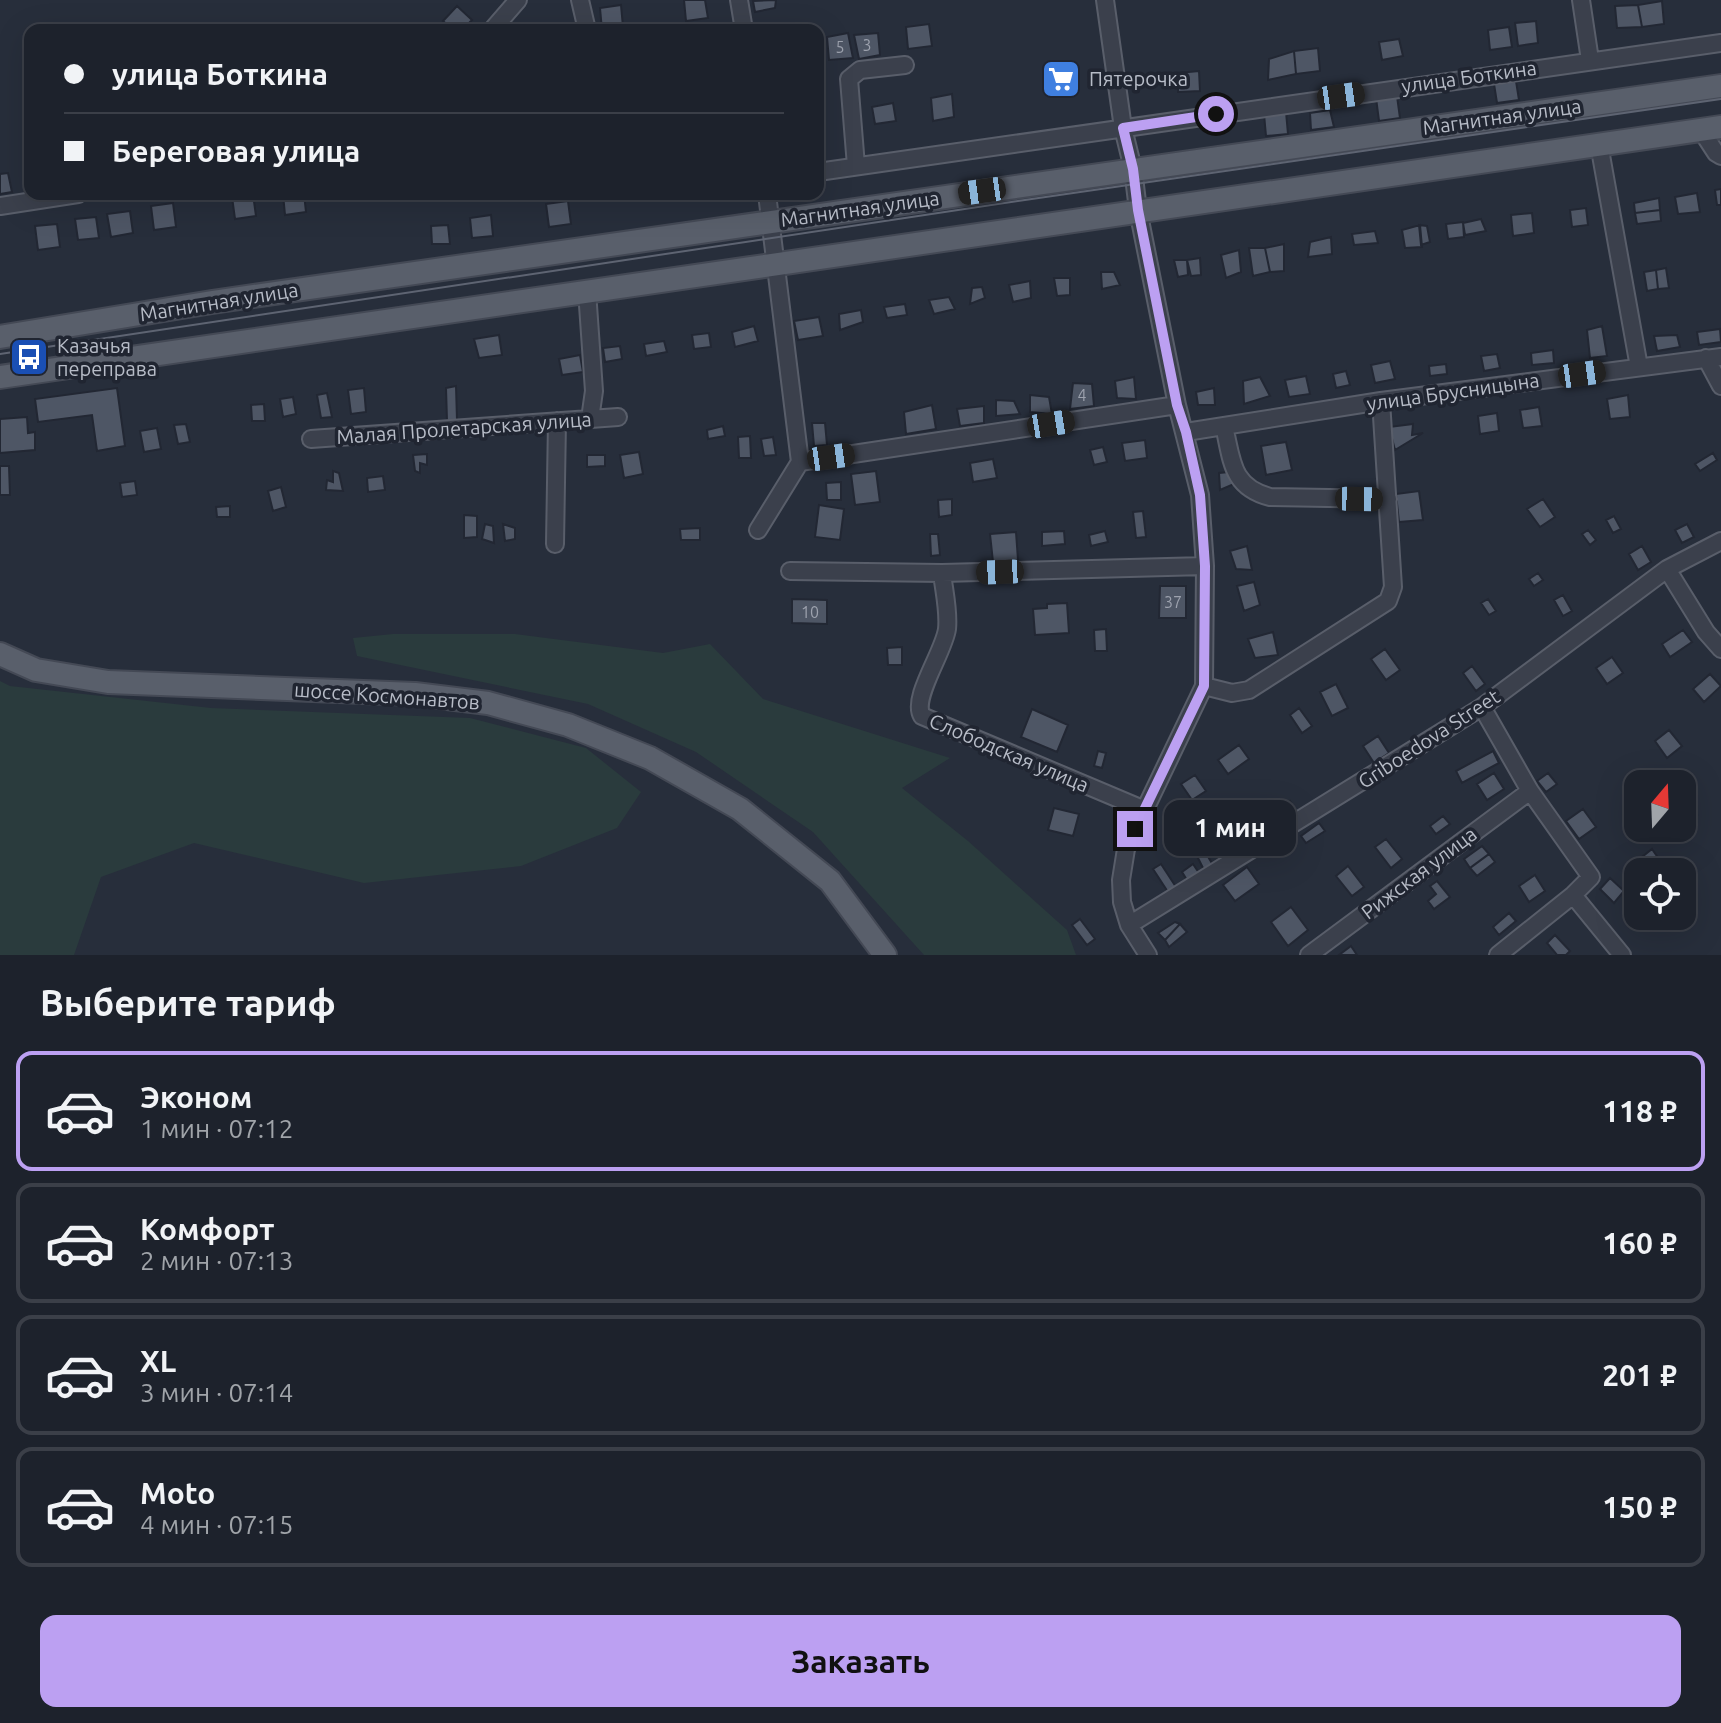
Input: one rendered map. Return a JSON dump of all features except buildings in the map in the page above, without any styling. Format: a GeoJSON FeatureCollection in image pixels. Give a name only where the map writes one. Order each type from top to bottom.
{"type":"FeatureCollection","features":[{"type":"Feature","properties":{"kind":"main road","name":"Магнитная улица"},"geometry":{"type":"LineString","coordinates":[[0,337],[212,302],[1721,86]]}},
{"type":"Feature","properties":{"kind":"main road","name":"Магнитная улица"},"geometry":{"type":"LineString","coordinates":[[0,377],[1711,128]]}},
{"type":"Feature","properties":{"kind":"main road","name":"шоссе Космонавтов"},"geometry":{"type":"LineString","coordinates":[[0,654],[36,670],[108,682],[415,694],[488,703],[568,725],[650,758],[740,809],[830,881],[885,955]]}},
{"type":"Feature","properties":{"kind":"street"},"geometry":{"type":"LineString","coordinates":[[497,24],[518,0]]}},
{"type":"Feature","properties":{"kind":"street"},"geometry":{"type":"LineString","coordinates":[[580,0],[586,24]]}},
{"type":"Feature","properties":{"kind":"street"},"geometry":{"type":"LineString","coordinates":[[739,0],[743,24]]}},
{"type":"Feature","properties":{"kind":"street"},"geometry":{"type":"LineString","coordinates":[[1105,0],[1138,210],[1177,405],[1200,495],[1205,566],[1204,686],[1126,849],[1121,880],[1122,902],[1129,925],[1148,955]]}},
{"type":"Feature","properties":{"kind":"street"},"geometry":{"type":"LineString","coordinates":[[1581,0],[1590,60]]}},
{"type":"Feature","properties":{"kind":"street","name":"улица Боткина"},"geometry":{"type":"LineString","coordinates":[[824,171],[1721,43]]}},
{"type":"Feature","properties":{"kind":"street"},"geometry":{"type":"LineString","coordinates":[[856,166],[849,79],[860,70],[905,65]]}},
{"type":"Feature","properties":{"kind":"street"},"geometry":{"type":"LineString","coordinates":[[1711,128],[1716,153],[1721,156]]}},
{"type":"Feature","properties":{"kind":"street"},"geometry":{"type":"LineString","coordinates":[[1599,144],[1639,367]]}},
{"type":"Feature","properties":{"kind":"street"},"geometry":{"type":"LineString","coordinates":[[0,206],[39,200]]}},
{"type":"Feature","properties":{"kind":"street"},"geometry":{"type":"LineString","coordinates":[[758,530],[800,462],[768,200]]}},
{"type":"Feature","properties":{"kind":"street"},"geometry":{"type":"LineString","coordinates":[[587,291],[594,391],[590,419]]}},
{"type":"Feature","properties":{"kind":"street"},"geometry":{"type":"LineString","coordinates":[[1714,358],[1721,386]]}},
{"type":"Feature","properties":{"kind":"street","name":"улица Брусницына"},"geometry":{"type":"LineString","coordinates":[[1186,432],[1381,401],[1714,358]]}},
{"type":"Feature","properties":{"kind":"street"},"geometry":{"type":"LineString","coordinates":[[1204,686],[1232,693],[1249,690],[1385,605],[1391,596],[1393,587],[1381,401]]}},
{"type":"Feature","properties":{"kind":"street"},"geometry":{"type":"LineString","coordinates":[[800,462],[1177,405]]}},
{"type":"Feature","properties":{"kind":"street","name":"Малая Пролетарская улица"},"geometry":{"type":"LineString","coordinates":[[311,439],[618,417]]}},
{"type":"Feature","properties":{"kind":"street"},"geometry":{"type":"LineString","coordinates":[[555,544],[557,421]]}},
{"type":"Feature","properties":{"kind":"street"},"geometry":{"type":"LineString","coordinates":[[1224,426],[1234,468],[1241,483],[1254,493],[1270,497],[1388,499]]}},
{"type":"Feature","properties":{"kind":"street","name":"Griboedova Street"},"geometry":{"type":"LineString","coordinates":[[1129,925],[1482,707],[1667,569],[1721,541]]}},
{"type":"Feature","properties":{"kind":"street"},"geometry":{"type":"LineString","coordinates":[[790,571],[942,573],[1205,566]]}},
{"type":"Feature","properties":{"kind":"street"},"geometry":{"type":"LineString","coordinates":[[1667,569],[1706,632],[1721,649]]}},
{"type":"Feature","properties":{"kind":"street","name":"Слободская улица"},"geometry":{"type":"LineString","coordinates":[[942,573],[947,630],[919,702],[922,716],[1145,810]]}},
{"type":"Feature","properties":{"kind":"street"},"geometry":{"type":"LineString","coordinates":[[1482,707],[1530,791],[1591,877],[1498,955]]}},
{"type":"Feature","properties":{"kind":"street","name":"Рижская улица"},"geometry":{"type":"LineString","coordinates":[[1309,955],[1530,791]]}},
{"type":"Feature","properties":{"kind":"street"},"geometry":{"type":"LineString","coordinates":[[1573,895],[1622,955]]}},
{"type":"Feature","properties":{"kind":"shaded area"},"geometry":{"type":"Polygon","coordinates":[[[393,634],[515,634],[663,653],[710,644],[763,699],[950,758],[902,788],[968,841],[1067,930],[1076,955],[924,955],[813,832],[696,752],[588,704],[357,656],[353,638],[393,634]]]}},
{"type":"Feature","properties":{"kind":"shaded area"},"geometry":{"type":"Polygon","coordinates":[[[0,681],[10,686],[211,708],[470,718],[586,748],[641,792],[617,828],[521,866],[364,883],[194,843],[101,877],[74,955],[0,955],[0,681]]]}},
{"type":"Feature","properties":{"kind":"tram line"},"geometry":{"type":"LineString","coordinates":[[0,354],[1721,99]]}},
{"type":"Feature","properties":{"kind":"place","name":"Пятерочка"},"geometry":{"type":"Point","coordinates":[1061,79]}},
{"type":"Feature","properties":{"kind":"place","name":"Казачья переправа"},"geometry":{"type":"Point","coordinates":[29,357]}},
{"type":"Feature","properties":{"kind":"route"},"geometry":{"type":"LineString","coordinates":[[1135,829],[1204,686],[1205,566],[1200,495],[1177,405],[1123,128],[1216,114]]}}]}
